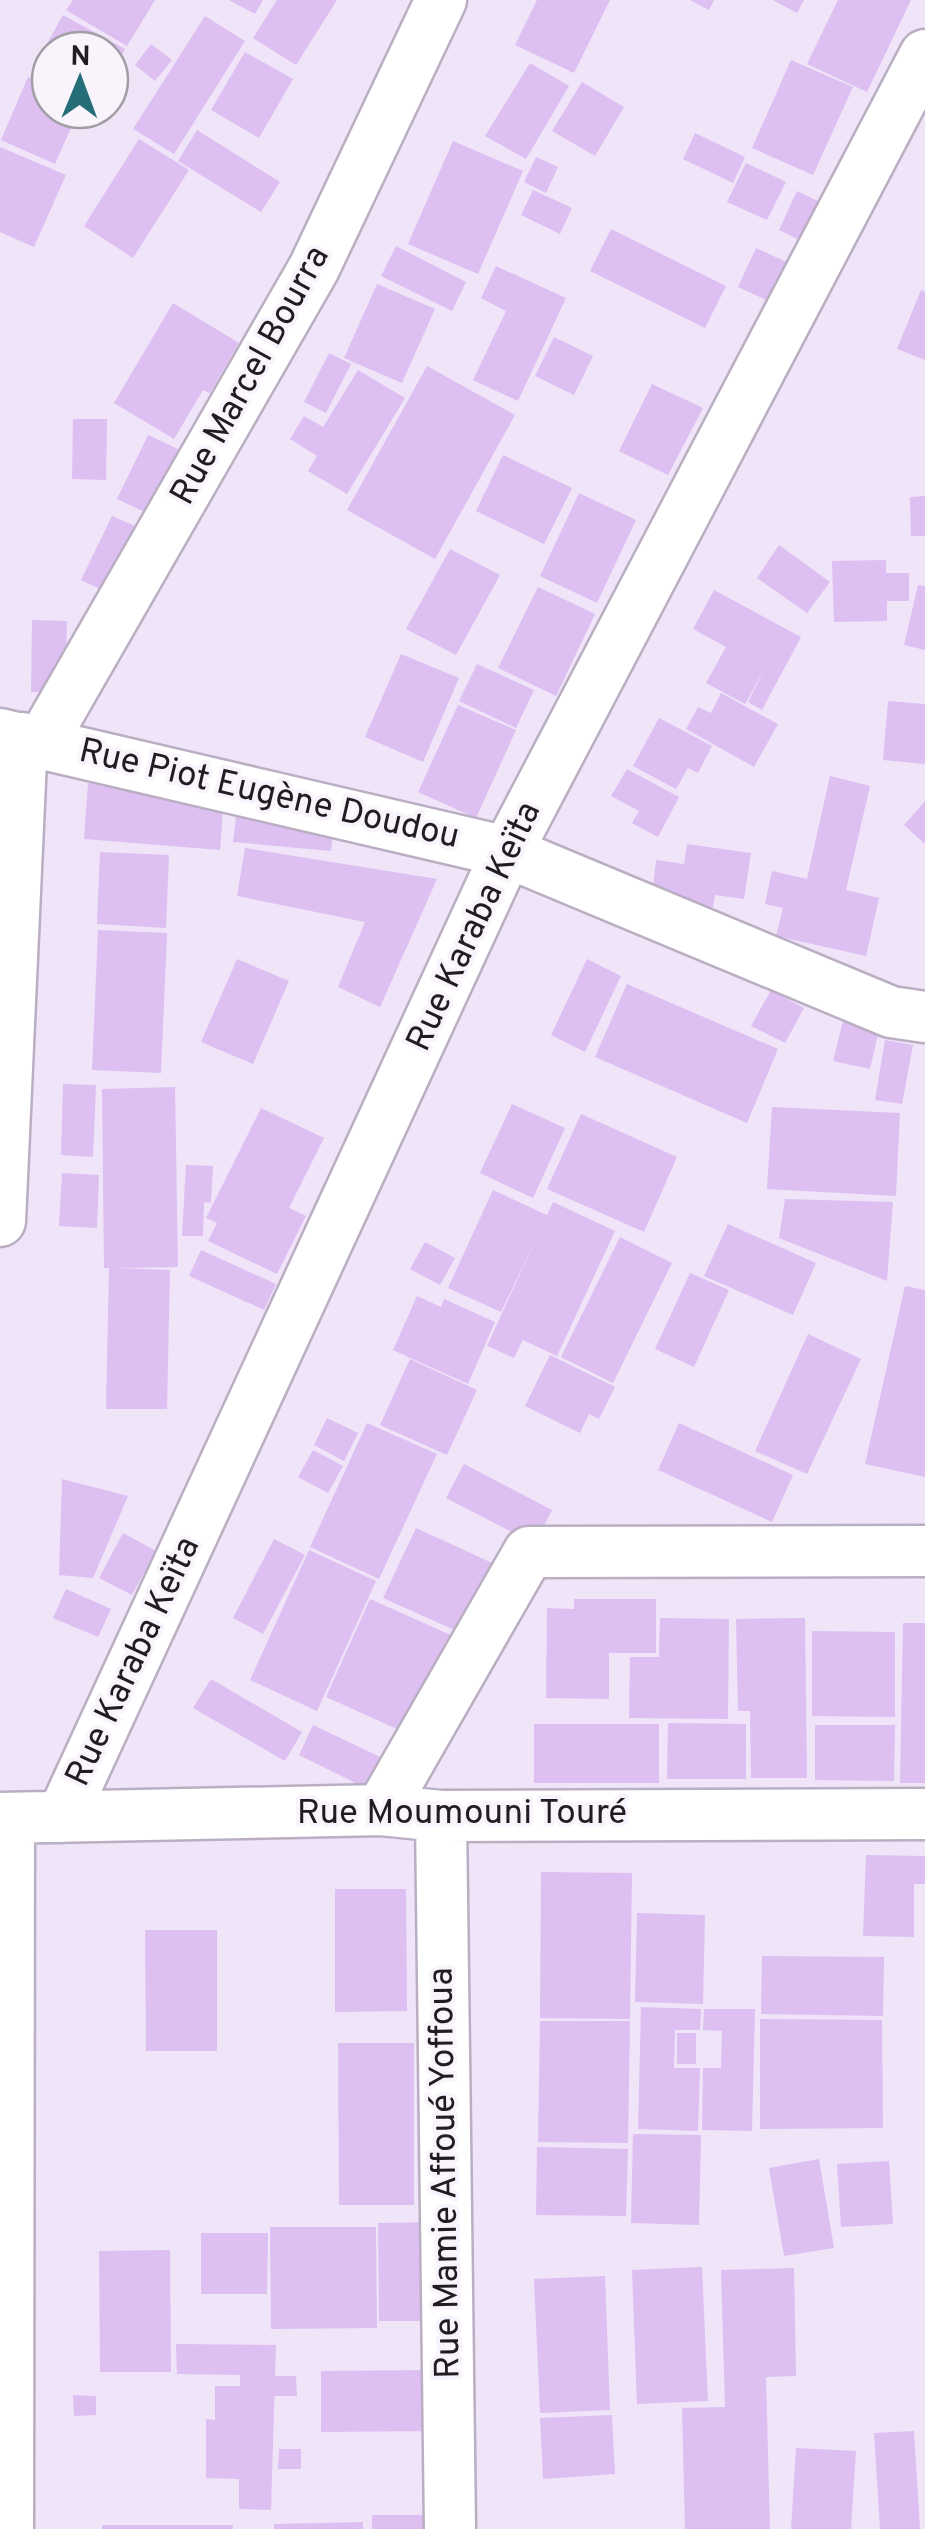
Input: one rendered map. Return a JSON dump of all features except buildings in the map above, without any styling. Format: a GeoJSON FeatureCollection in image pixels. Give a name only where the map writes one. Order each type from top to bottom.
{"type":"FeatureCollection","features":[{"type":"Feature","properties":{"kind":"street","name":"Rue Marcel Bourra"},"geometry":{"type":"LineString","coordinates":[[21,738],[314,268],[441,0]]}},
{"type":"Feature","properties":{"kind":"street","name":"Rue Karaba Keïta"},"geometry":{"type":"LineString","coordinates":[[62,1817],[508,852],[925,54]]}},
{"type":"Feature","properties":{"kind":"street","name":"Rue Piot Eugène Doudou"},"geometry":{"type":"LineString","coordinates":[[21,738],[508,852],[891,1012],[925,1017]]}},
{"type":"Feature","properties":{"kind":"street"},"geometry":{"type":"LineString","coordinates":[[0,1221],[21,738]]}},
{"type":"Feature","properties":{"kind":"street"},"geometry":{"type":"LineString","coordinates":[[381,1810],[529,1552],[925,1551]]}},
{"type":"Feature","properties":{"kind":"street","name":"Rue Moumouni Touré"},"geometry":{"type":"LineString","coordinates":[[4,1818],[381,1810],[441,1816],[925,1814]]}},
{"type":"Feature","properties":{"kind":"street","name":"Rue Mamie Affoué Yoffoua"},"geometry":{"type":"LineString","coordinates":[[441,1816],[450,2529]]}},
{"type":"Feature","properties":{"kind":"street"},"geometry":{"type":"LineString","coordinates":[[4,1818],[8,2529]]}}]}
